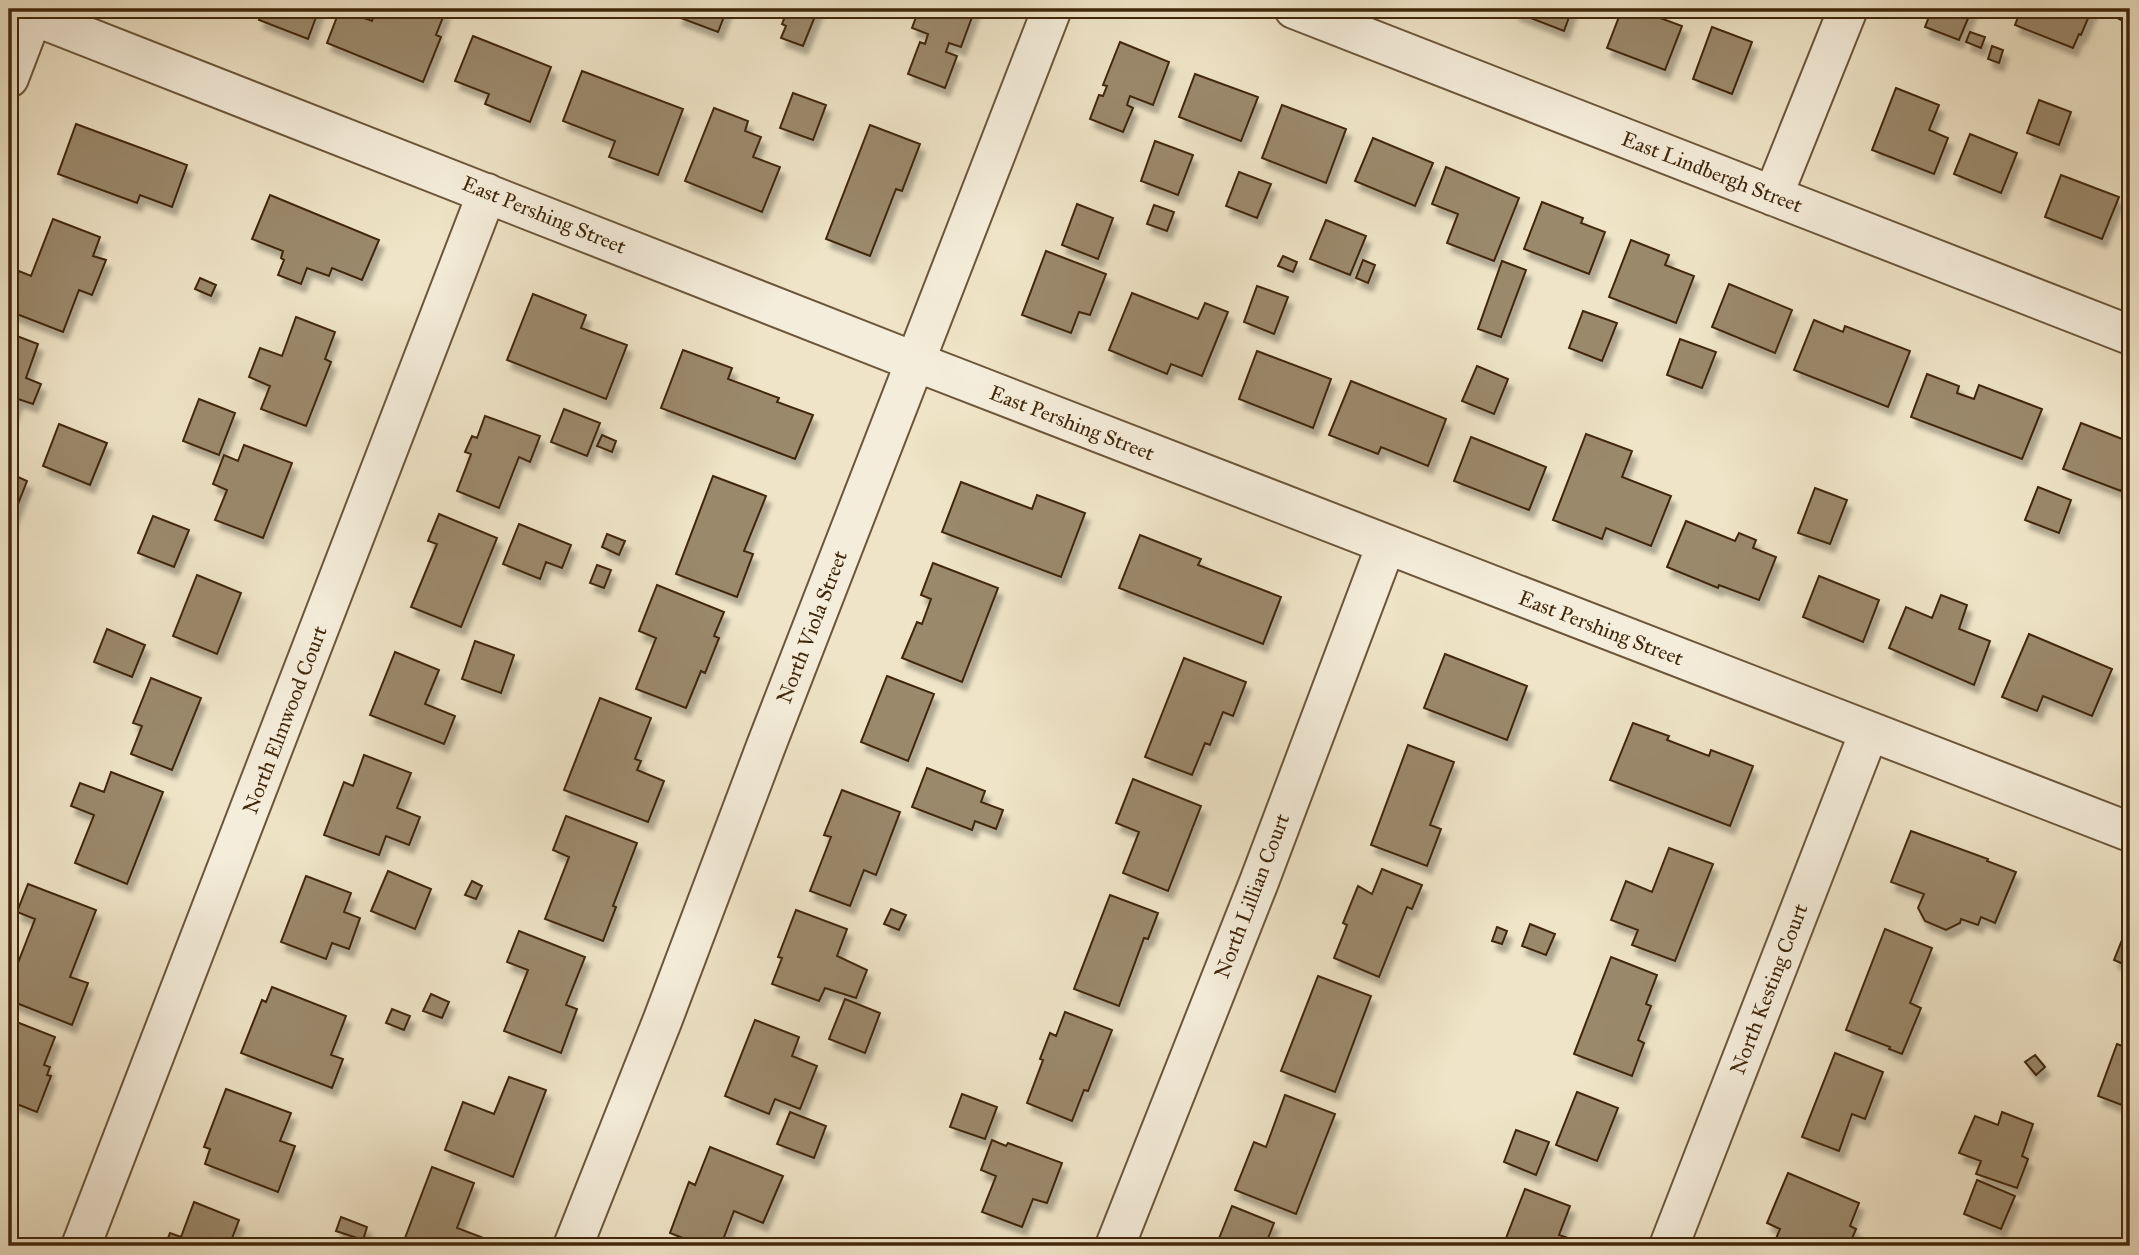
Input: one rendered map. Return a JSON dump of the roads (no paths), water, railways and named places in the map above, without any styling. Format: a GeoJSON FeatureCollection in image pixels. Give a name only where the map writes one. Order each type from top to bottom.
{"type":"FeatureCollection","features":[{"type":"Feature","properties":{"kind":"street","name":"North Viola Street"},"geometry":{"type":"LineString","coordinates":[[573,1246],[1052,9]]}},
{"type":"Feature","properties":{"kind":"street","name":"East Lindbergh Street"},"geometry":{"type":"LineString","coordinates":[[1294,9],[2130,335]]}},
{"type":"Feature","properties":{"kind":"street"},"geometry":{"type":"LineString","coordinates":[[1773,196],[1848,9]]}},
{"type":"Feature","properties":{"kind":"street","name":"East Pershing Street"},"geometry":{"type":"LineString","coordinates":[[24,12],[916,362],[2130,832]]}},
{"type":"Feature","properties":{"kind":"street"},"geometry":{"type":"LineString","coordinates":[[9,78],[24,12]]}},
{"type":"Feature","properties":{"kind":"street","name":"North Elmwood Court"},"geometry":{"type":"LineString","coordinates":[[81,1246],[487,193]]}},
{"type":"Feature","properties":{"kind":"street","name":"North Lillian Court"},"geometry":{"type":"LineString","coordinates":[[1115,1246],[1259,882],[1386,545]]}},
{"type":"Feature","properties":{"kind":"street","name":"North Kesting Court"},"geometry":{"type":"LineString","coordinates":[[1669,1246],[1870,732]]}}]}
